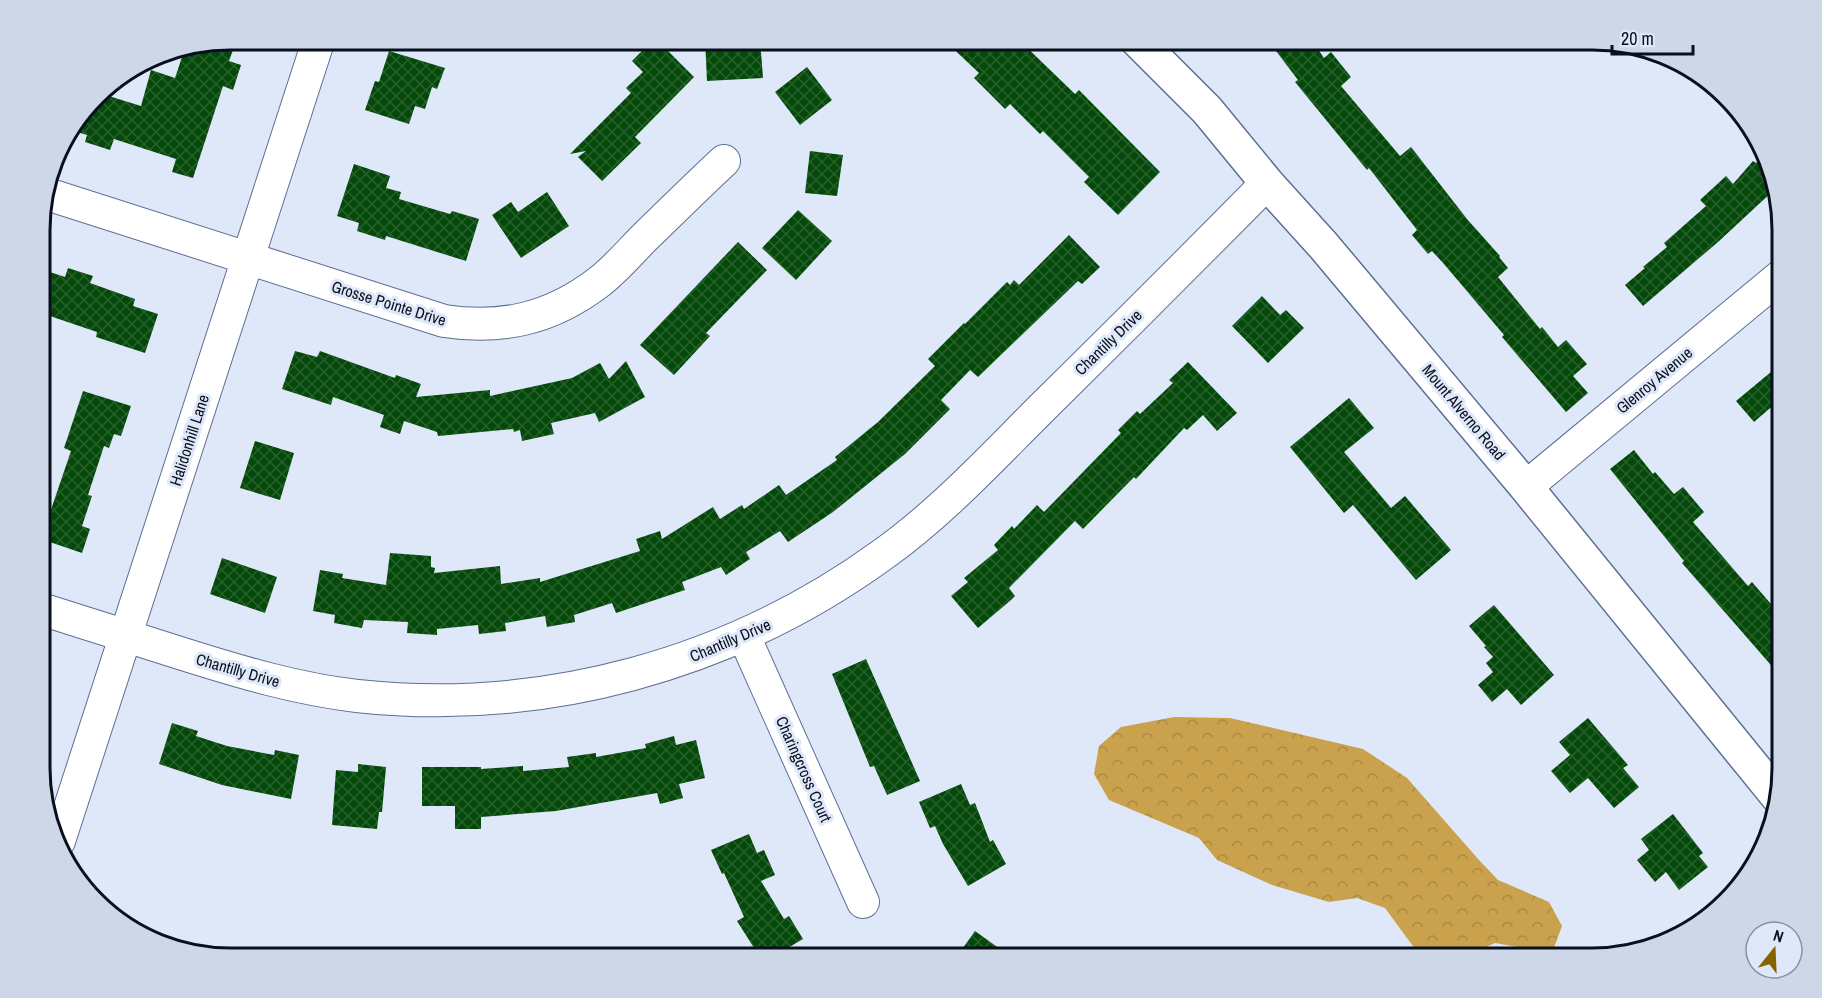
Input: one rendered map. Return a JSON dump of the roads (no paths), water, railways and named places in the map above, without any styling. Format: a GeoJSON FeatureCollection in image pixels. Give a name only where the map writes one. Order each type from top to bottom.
{"type":"FeatureCollection","features":[{"type":"Feature","properties":{"kind":"street","name":"Halidonhill Lane"},"geometry":{"type":"LineString","coordinates":[[62,833],[316,50]]}},
{"type":"Feature","properties":{"kind":"street","name":"Mount Alverno Road"},"geometry":{"type":"LineString","coordinates":[[1147,50],[1207,110],[1267,183],[1323,245],[1526,487],[1771,789]]}},
{"type":"Feature","properties":{"kind":"street","name":"Grosse Pointe Drive"},"geometry":{"type":"LineString","coordinates":[[53,196],[444,321],[496,324],[524,319],[569,303],[601,280],[724,161]]}},
{"type":"Feature","properties":{"kind":"street","name":"Chantilly Drive"},"geometry":{"type":"LineString","coordinates":[[50,612],[273,681],[355,696],[417,700],[480,700],[554,692],[616,680],[673,663],[744,636],[778,620],[833,589],[885,554],[934,514],[1148,304],[1267,183]]}},
{"type":"Feature","properties":{"kind":"street","name":"Glenroy Avenue"},"geometry":{"type":"LineString","coordinates":[[1526,487],[1773,282]]}},
{"type":"Feature","properties":{"kind":"street","name":"Charingcross Court"},"geometry":{"type":"LineString","coordinates":[[744,636],[863,902]]}}]}
